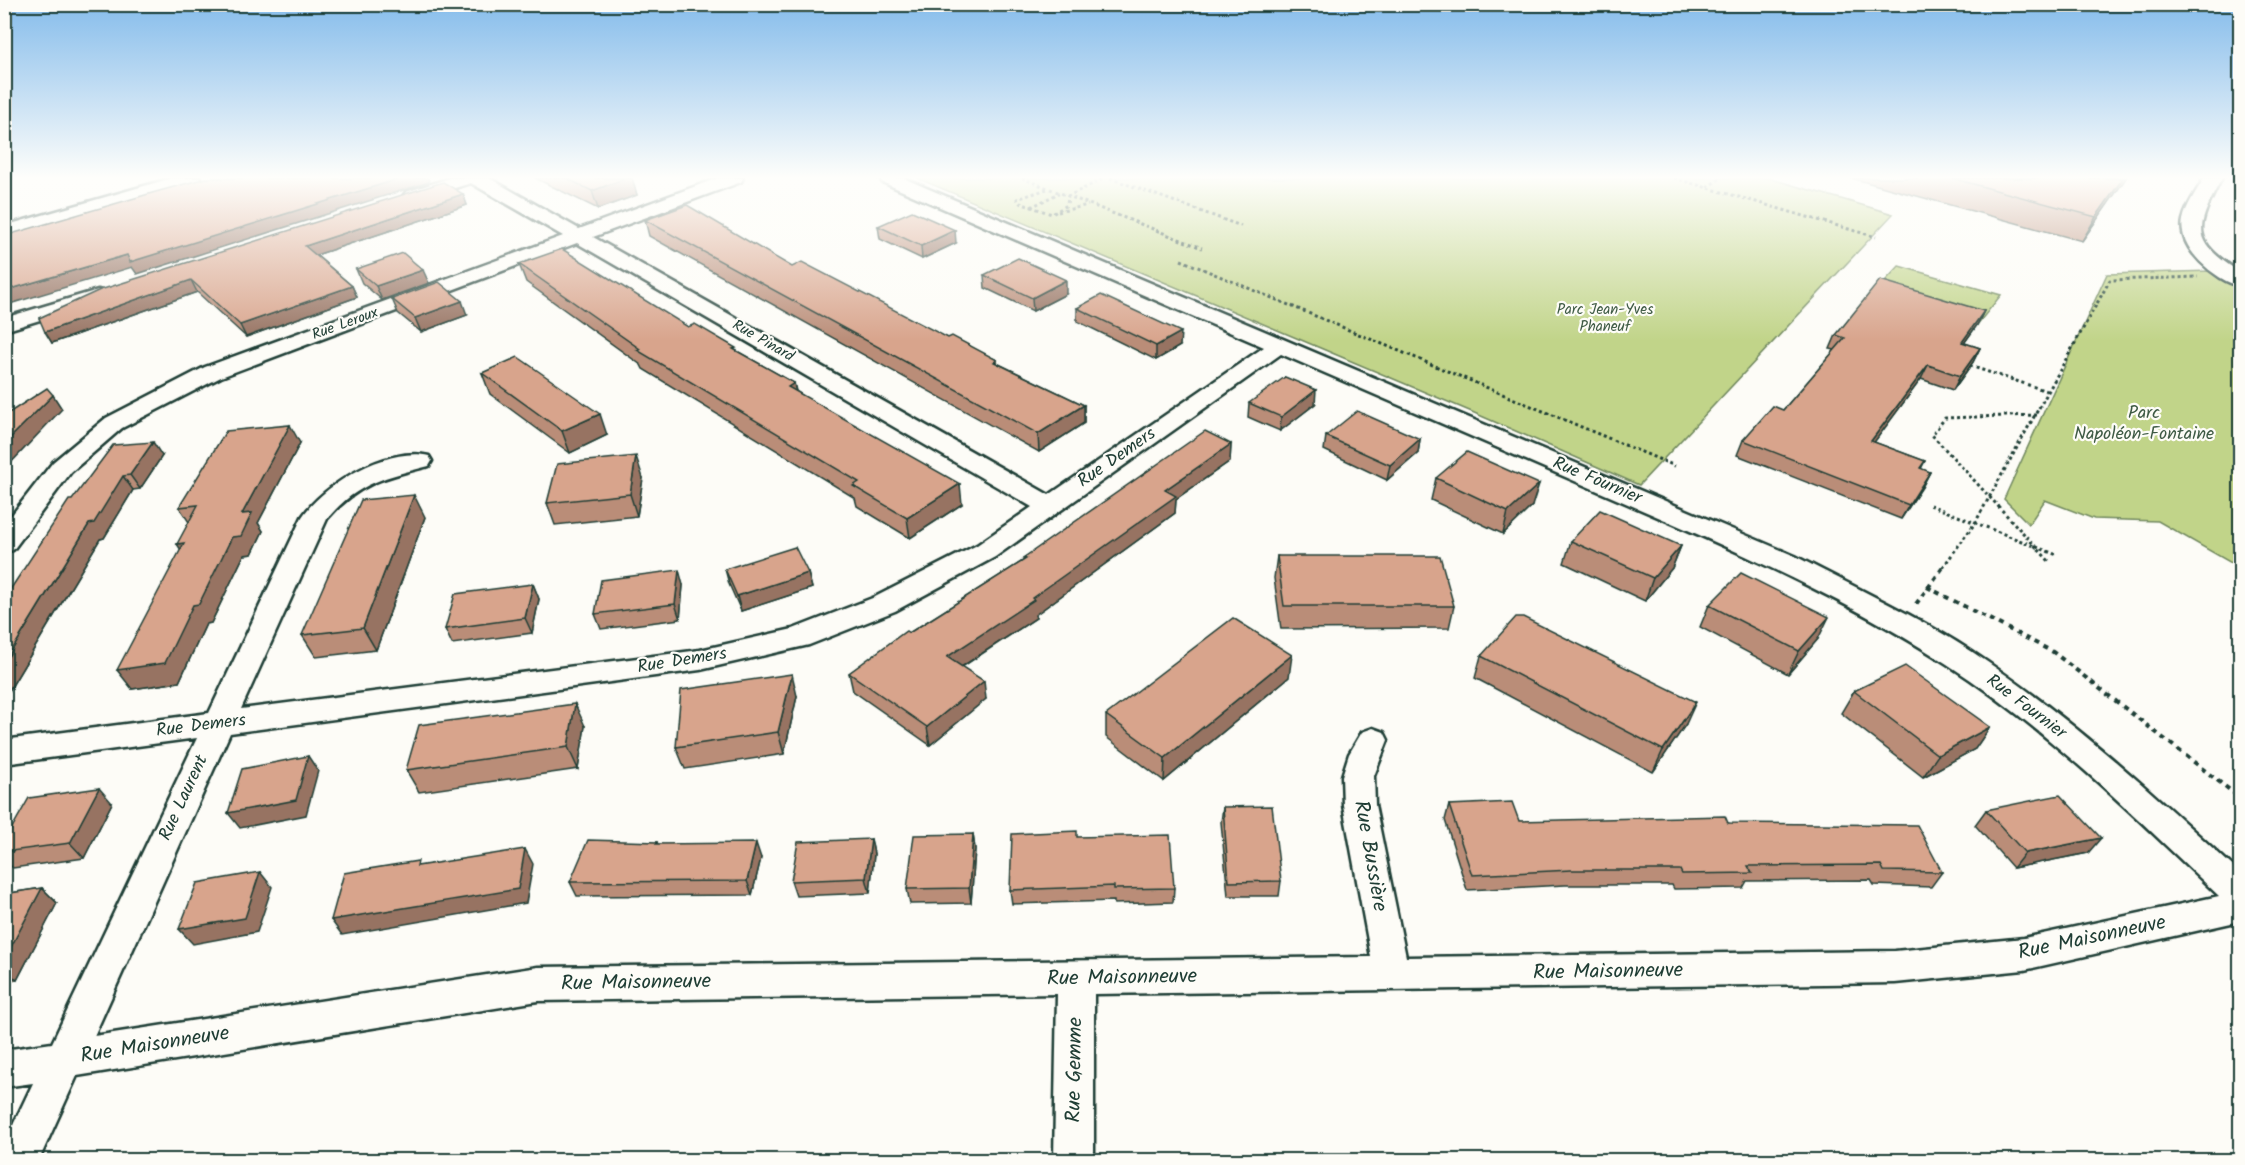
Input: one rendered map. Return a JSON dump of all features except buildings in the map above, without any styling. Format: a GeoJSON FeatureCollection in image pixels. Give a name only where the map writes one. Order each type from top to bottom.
{"type":"FeatureCollection","features":[{"type":"Feature","properties":{"kind":"street","name":"Rue Pinard"},"geometry":{"type":"LineString","coordinates":[[574,232],[1049,506]]}},
{"type":"Feature","properties":{"kind":"street","name":"Rue Leroux"},"geometry":{"type":"LineString","coordinates":[[4,544],[62,467],[114,423],[213,372],[594,232]]}},
{"type":"Feature","properties":{"kind":"street","name":"Rue Fournier"},"geometry":{"type":"LineString","coordinates":[[1016,232],[1786,562],[1901,624],[1984,674],[2074,743],[2241,894]]}},
{"type":"Feature","properties":{"kind":"street"},"geometry":{"type":"LineString","coordinates":[[2194,232],[2195,240],[2215,264],[2235,278]]}},
{"type":"Feature","properties":{"kind":"street"},"geometry":{"type":"LineString","coordinates":[[4,325],[115,290]]}},
{"type":"Feature","properties":{"kind":"street","name":"Rue Demers"},"geometry":{"type":"LineString","coordinates":[[4,752],[700,660],[799,638],[885,604],[986,551],[1280,345]]}},
{"type":"Feature","properties":{"kind":"street","name":"Rue Laurent"},"geometry":{"type":"LineString","coordinates":[[18,1161],[304,536],[322,508],[345,485],[367,474],[420,462]]}},
{"type":"Feature","properties":{"kind":"street","name":"Rue Bussière"},"geometry":{"type":"LineString","coordinates":[[1373,740],[1365,754],[1358,776],[1359,805],[1392,975]]}},
{"type":"Feature","properties":{"kind":"street","name":"Rue Maisonneuve"},"geometry":{"type":"LineString","coordinates":[[4,1069],[538,984],[1894,967],[2024,954],[2241,906]]}},
{"type":"Feature","properties":{"kind":"street","name":"Rue Gemme"},"geometry":{"type":"LineString","coordinates":[[1074,1161],[1076,979]]}},
{"type":"Feature","properties":{"kind":"path"},"geometry":{"type":"LineString","coordinates":[[1162,232],[1202,248]]}},
{"type":"Feature","properties":{"kind":"path"},"geometry":{"type":"LineString","coordinates":[[1860,232],[1876,237]]}},
{"type":"Feature","properties":{"kind":"path"},"geometry":{"type":"LineString","coordinates":[[1181,260],[1675,466]]}},
{"type":"Feature","properties":{"kind":"path"},"geometry":{"type":"LineString","coordinates":[[1901,624],[1974,523],[2050,392],[2110,280],[2235,278]]}},
{"type":"Feature","properties":{"kind":"path"},"geometry":{"type":"LineString","coordinates":[[1970,366],[2050,392]]}},
{"type":"Feature","properties":{"kind":"path"},"geometry":{"type":"LineString","coordinates":[[2037,415],[1945,418],[1932,435],[2050,562]]}},
{"type":"Feature","properties":{"kind":"path"},"geometry":{"type":"LineString","coordinates":[[1930,505],[2057,555]]}},
{"type":"Feature","properties":{"kind":"path"},"geometry":{"type":"LineString","coordinates":[[1928,587],[2052,652],[2241,798]]}},
{"type":"Feature","properties":{"kind":"green space","name":"Parc Jean-Yves Phaneuf"},"geometry":{"type":"Polygon","coordinates":[[[1046,232],[1876,232],[1639,485],[1046,232]]]}},
{"type":"Feature","properties":{"kind":"green space"},"geometry":{"type":"Polygon","coordinates":[[[1899,266],[2001,295],[1977,325],[1874,293],[1899,266]]]}},
{"type":"Feature","properties":{"kind":"green space","name":"Parc Napoléon-Fontaine"},"geometry":{"type":"Polygon","coordinates":[[[2212,271],[2240,285],[2240,568],[2158,521],[2094,519],[2045,500],[2029,524],[2004,499],[2107,274],[2212,271]]]}}]}
